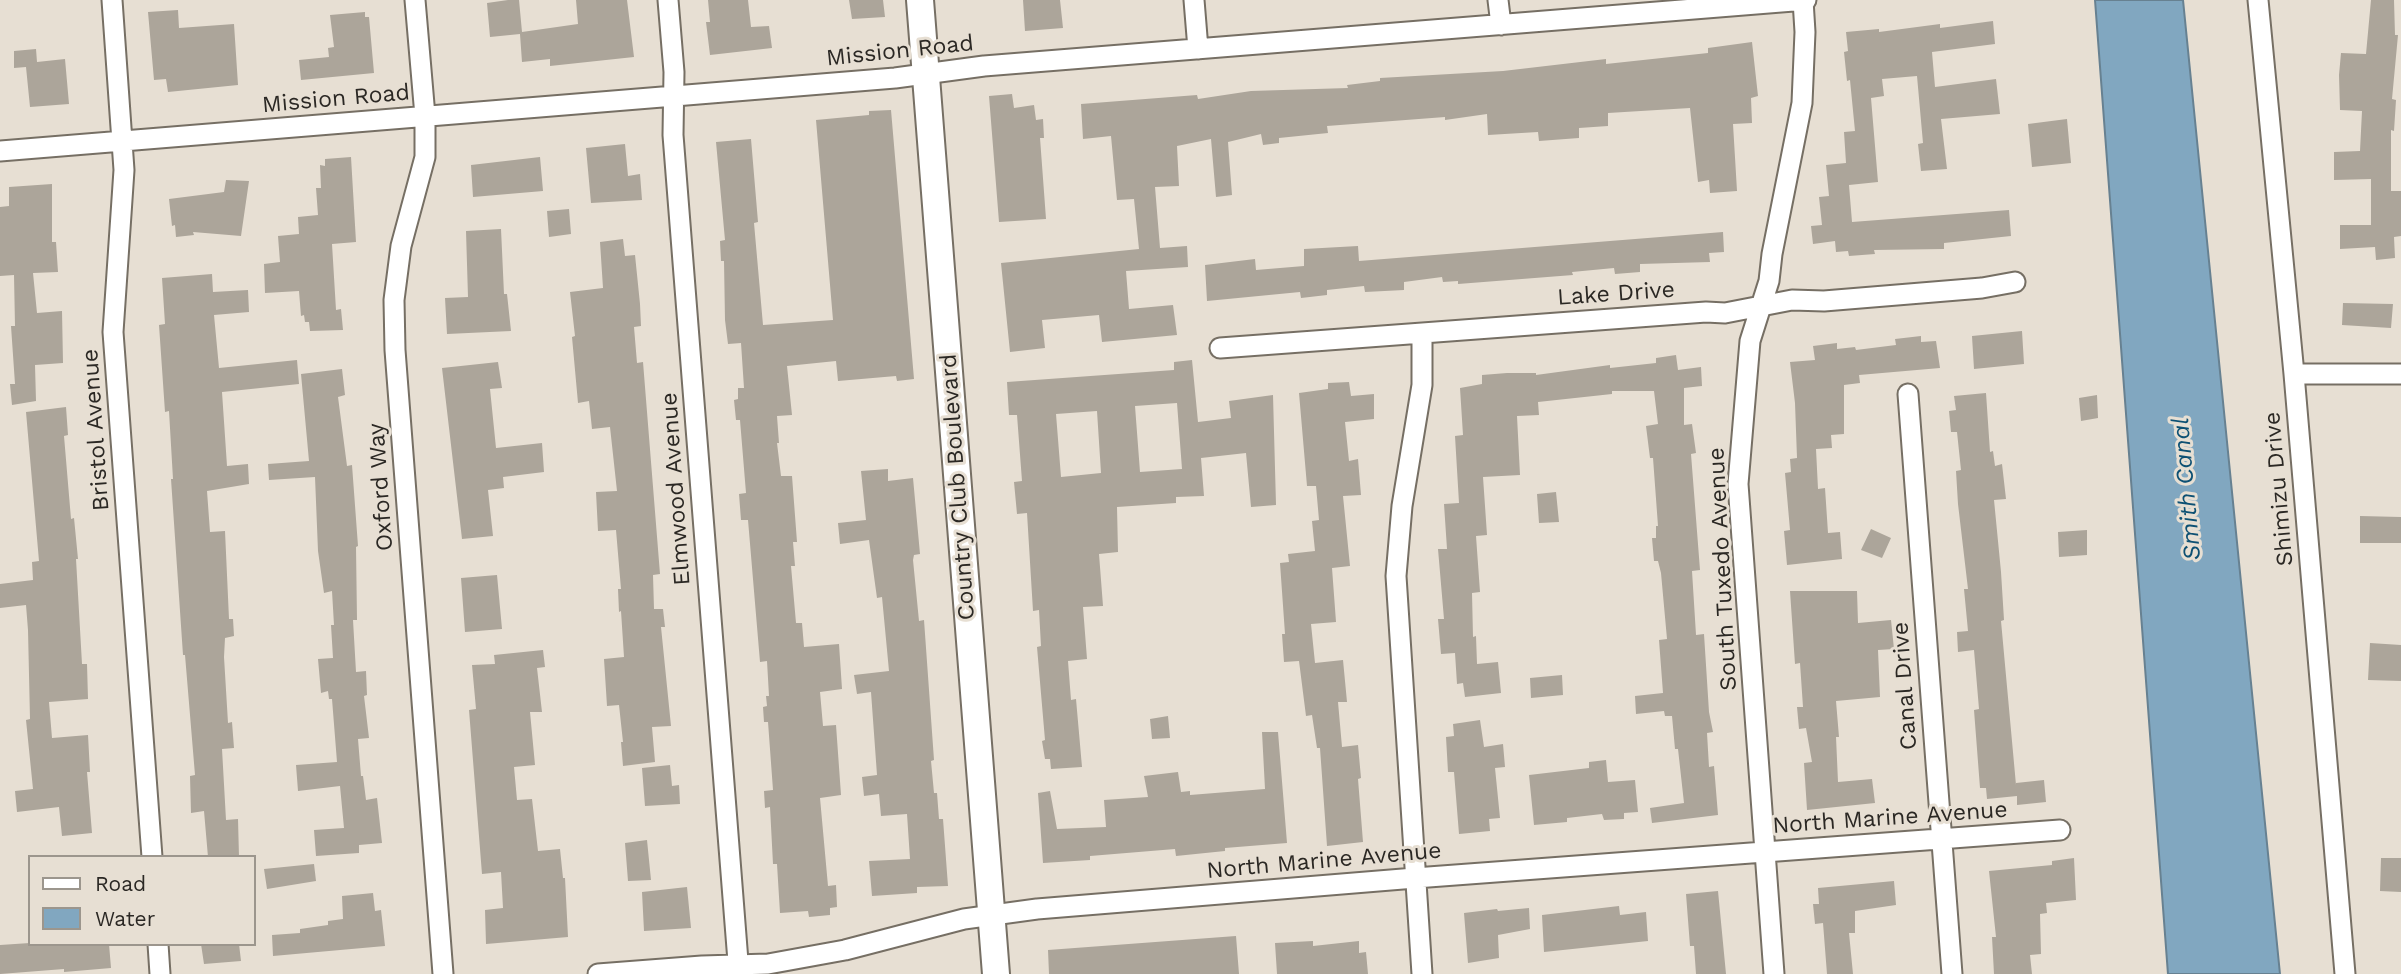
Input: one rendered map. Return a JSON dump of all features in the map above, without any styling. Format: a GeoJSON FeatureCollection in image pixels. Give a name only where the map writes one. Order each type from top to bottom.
{"type":"FeatureCollection","features":[{"type":"Feature","properties":{"kind":"street","name":"Bristol Avenue"},"geometry":{"type":"LineString","coordinates":[[112,0],[124,170],[113,332],[152,855]]}},
{"type":"Feature","properties":{"kind":"street","name":"Oxford Way"},"geometry":{"type":"LineString","coordinates":[[415,0],[425,116],[425,157],[401,246],[394,300],[395,350],[443,974]]}},
{"type":"Feature","properties":{"kind":"street","name":"Elmwood Avenue"},"geometry":{"type":"LineString","coordinates":[[668,0],[674,96],[673,135],[738,969]]}},
{"type":"Feature","properties":{"kind":"street","name":"Country Club Boulevard"},"geometry":{"type":"LineString","coordinates":[[920,0],[996,974]]}},
{"type":"Feature","properties":{"kind":"street"},"geometry":{"type":"LineString","coordinates":[[1194,0],[1198,49]]}},
{"type":"Feature","properties":{"kind":"street"},"geometry":{"type":"LineString","coordinates":[[1499,0],[1500,25]]}},
{"type":"Feature","properties":{"kind":"street","name":"Mission Road"},"geometry":{"type":"LineString","coordinates":[[0,150],[674,96],[926,74],[984,66],[1804,0]]}},
{"type":"Feature","properties":{"kind":"street","name":"South Tuxedo Avenue"},"geometry":{"type":"LineString","coordinates":[[1774,974],[1738,484],[1750,341],[1769,281],[1802,103],[1804,0]]}},
{"type":"Feature","properties":{"kind":"street","name":"Shimizu Drive"},"geometry":{"type":"LineString","coordinates":[[2258,0],[2294,374],[2345,974]]}},
{"type":"Feature","properties":{"kind":"street","name":"Lake Drive"},"geometry":{"type":"LineString","coordinates":[[1220,348],[1706,312],[1725,313],[1792,300],[1824,302],[1982,288],[2015,282]]}},
{"type":"Feature","properties":{"kind":"street"},"geometry":{"type":"LineString","coordinates":[[1422,333],[1422,384],[1402,506],[1396,576],[1422,974]]}},
{"type":"Feature","properties":{"kind":"street"},"geometry":{"type":"LineString","coordinates":[[2294,374],[2401,374]]}},
{"type":"Feature","properties":{"kind":"street","name":"Canal Drive"},"geometry":{"type":"LineString","coordinates":[[1908,394],[1952,974]]}},
{"type":"Feature","properties":{"kind":"street","name":"North Marine Avenue"},"geometry":{"type":"LineString","coordinates":[[598,974],[738,969],[845,950],[918,930],[991,915],[1050,907],[2060,830]]}},
{"type":"Feature","properties":{"kind":"street"},"geometry":{"type":"LineString","coordinates":[[158,946],[160,974]]}},
{"type":"Feature","properties":{"kind":"water","name":"Smith Canal"},"geometry":{"type":"Polygon","coordinates":[[[2095,0],[2183,0],[2280,974],[2168,974],[2095,0]]]}},
{"type":"Feature","properties":{"kind":"building"},"geometry":{"type":"Polygon","coordinates":[[[519,0],[522,32],[578,24],[576,0],[627,0],[634,57],[550,66],[550,59],[522,62],[520,34],[490,37],[487,3],[519,0]]]}},
{"type":"Feature","properties":{"kind":"building"},"geometry":{"type":"Polygon","coordinates":[[[708,0],[748,0],[751,27],[769,26],[772,48],[710,55],[706,22],[710,22],[708,0]]]}},
{"type":"Feature","properties":{"kind":"building"},"geometry":{"type":"Polygon","coordinates":[[[849,0],[883,0],[885,17],[852,19],[849,0]]]}},
{"type":"Feature","properties":{"kind":"building"},"geometry":{"type":"Polygon","coordinates":[[[1023,0],[1060,0],[1063,28],[1025,31],[1023,0]]]}},
{"type":"Feature","properties":{"kind":"building"},"geometry":{"type":"Polygon","coordinates":[[[2371,0],[2394,0],[2395,35],[2398,35],[2392,99],[2396,100],[2394,131],[2391,130],[2391,191],[2401,191],[2401,236],[2394,237],[2395,258],[2376,260],[2375,247],[2340,249],[2340,225],[2371,225],[2371,179],[2334,180],[2334,152],[2360,151],[2362,111],[2340,110],[2339,75],[2341,53],[2366,54],[2371,0]]]}},
{"type":"Feature","properties":{"kind":"building"},"geometry":{"type":"Polygon","coordinates":[[[178,10],[179,28],[234,24],[238,85],[168,92],[166,79],[154,80],[148,12],[178,10]]]}},
{"type":"Feature","properties":{"kind":"building"},"geometry":{"type":"Polygon","coordinates":[[[365,12],[365,17],[369,17],[374,73],[301,80],[299,60],[329,57],[328,48],[334,47],[330,15],[365,12]]]}},
{"type":"Feature","properties":{"kind":"building"},"geometry":{"type":"Polygon","coordinates":[[[1993,21],[1995,44],[1932,52],[1935,87],[1996,79],[2000,114],[1941,119],[1947,169],[1921,171],[1918,144],[1923,143],[1917,76],[1882,79],[1884,96],[1871,98],[1878,182],[1849,185],[1852,222],[2009,210],[2011,236],[1944,243],[1944,249],[1874,250],[1875,254],[1849,256],[1848,251],[1836,252],[1835,241],[1813,244],[1811,226],[1822,225],[1819,197],[1829,196],[1826,165],[1846,163],[1844,132],[1855,131],[1844,52],[1848,51],[1846,32],[1879,29],[1879,32],[1940,24],[1940,28],[1993,21]]]}},
{"type":"Feature","properties":{"kind":"building"},"geometry":{"type":"Polygon","coordinates":[[[1752,42],[1758,96],[1751,98],[1752,123],[1733,124],[1737,191],[1710,193],[1709,180],[1698,182],[1690,108],[1608,113],[1608,126],[1579,128],[1579,138],[1539,141],[1538,132],[1488,135],[1487,114],[1445,120],[1445,117],[1327,126],[1328,133],[1279,138],[1279,143],[1263,145],[1261,134],[1228,142],[1232,195],[1216,197],[1211,139],[1177,146],[1179,186],[1155,187],[1160,248],[1187,246],[1188,267],[1126,271],[1129,309],[1173,305],[1177,335],[1102,342],[1099,315],[1042,320],[1045,348],[1010,352],[1001,263],[1139,249],[1134,199],[1117,200],[1111,136],[1083,139],[1081,104],[1197,95],[1198,99],[1251,91],[1348,88],[1347,85],[1380,81],[1380,78],[1503,71],[1606,59],[1606,64],[1708,53],[1708,48],[1752,42]]]}},
{"type":"Feature","properties":{"kind":"building"},"geometry":{"type":"Polygon","coordinates":[[[36,49],[37,62],[65,59],[69,104],[30,107],[26,67],[14,68],[14,51],[36,49]]]}},
{"type":"Feature","properties":{"kind":"building"},"geometry":{"type":"Polygon","coordinates":[[[1012,94],[1014,108],[1034,105],[1036,120],[1043,119],[1044,138],[1040,138],[1046,219],[999,222],[989,96],[1012,94]]]}},
{"type":"Feature","properties":{"kind":"building"},"geometry":{"type":"Polygon","coordinates":[[[891,110],[914,379],[897,381],[896,376],[838,381],[836,361],[787,366],[792,415],[777,416],[781,476],[792,476],[797,542],[793,542],[795,566],[791,566],[796,623],[802,623],[804,647],[839,644],[842,689],[820,692],[823,726],[836,725],[841,795],[820,798],[828,886],[836,885],[837,907],[830,908],[830,915],[809,917],[808,911],[780,913],[777,864],[773,864],[770,807],[765,808],[764,791],[773,790],[768,722],[764,722],[763,707],[767,706],[766,696],[769,696],[767,661],[760,662],[748,520],[741,520],[739,494],[746,493],[740,420],[736,420],[734,400],[738,399],[738,388],[744,388],[741,343],[728,344],[725,320],[724,261],[721,261],[720,241],[725,240],[716,142],[751,139],[758,222],[754,223],[763,325],[833,320],[816,120],[891,110]]]}},
{"type":"Feature","properties":{"kind":"building"},"geometry":{"type":"Polygon","coordinates":[[[2067,119],[2071,163],[2032,167],[2028,124],[2067,119]]]}},
{"type":"Feature","properties":{"kind":"building"},"geometry":{"type":"Polygon","coordinates":[[[625,144],[628,176],[640,174],[642,200],[591,203],[586,148],[625,144]]]}},
{"type":"Feature","properties":{"kind":"building"},"geometry":{"type":"Polygon","coordinates":[[[351,157],[356,242],[332,244],[336,310],[341,309],[343,330],[310,331],[309,322],[305,322],[304,315],[301,316],[299,291],[265,293],[264,264],[280,262],[278,236],[299,234],[298,217],[318,215],[316,188],[321,188],[320,165],[325,166],[325,159],[351,157]]]}},
{"type":"Feature","properties":{"kind":"building"},"geometry":{"type":"Polygon","coordinates":[[[540,157],[543,191],[473,197],[471,165],[540,157]]]}},
{"type":"Feature","properties":{"kind":"building"},"geometry":{"type":"Polygon","coordinates":[[[226,180],[249,181],[241,236],[193,232],[194,235],[176,237],[169,199],[224,192],[226,180]]]}},
{"type":"Feature","properties":{"kind":"building"},"geometry":{"type":"Polygon","coordinates":[[[52,184],[52,242],[56,242],[58,272],[33,273],[37,313],[62,311],[63,363],[35,365],[36,401],[12,405],[10,384],[15,384],[11,326],[15,326],[14,275],[0,276],[0,207],[9,206],[9,187],[52,184]]]}},
{"type":"Feature","properties":{"kind":"building"},"geometry":{"type":"Polygon","coordinates":[[[569,209],[571,234],[549,237],[547,211],[569,209]]]}},
{"type":"Feature","properties":{"kind":"building"},"geometry":{"type":"Polygon","coordinates":[[[501,229],[504,294],[507,294],[511,331],[447,334],[445,298],[468,297],[466,231],[501,229]]]}},
{"type":"Feature","properties":{"kind":"building"},"geometry":{"type":"Polygon","coordinates":[[[1723,232],[1724,252],[1709,253],[1710,262],[1640,264],[1640,272],[1615,274],[1614,268],[1572,272],[1573,275],[1458,284],[1458,281],[1443,282],[1442,277],[1404,282],[1404,290],[1365,292],[1364,286],[1327,290],[1327,295],[1301,298],[1300,292],[1207,301],[1205,265],[1255,259],[1256,270],[1304,266],[1304,249],[1358,246],[1359,261],[1723,232]]]}},
{"type":"Feature","properties":{"kind":"building"},"geometry":{"type":"Polygon","coordinates":[[[623,239],[625,256],[635,255],[640,304],[641,326],[634,327],[637,363],[643,362],[660,574],[653,575],[654,609],[663,609],[665,627],[661,627],[671,726],[652,727],[655,762],[623,766],[619,705],[607,706],[604,659],[624,657],[621,611],[619,612],[618,589],[621,589],[616,530],[598,531],[596,492],[617,491],[610,427],[592,429],[589,401],[578,403],[570,292],[603,288],[600,242],[623,239]]]}},
{"type":"Feature","properties":{"kind":"building"},"geometry":{"type":"Polygon","coordinates":[[[212,274],[213,292],[248,290],[249,312],[214,315],[219,368],[297,360],[299,384],[222,392],[227,466],[248,464],[249,484],[207,491],[210,532],[225,531],[229,619],[233,619],[234,636],[225,638],[224,657],[228,723],[232,722],[234,748],[222,749],[226,820],[238,819],[239,855],[208,855],[204,811],[191,813],[190,776],[195,775],[183,655],[169,411],[165,412],[159,325],[165,324],[162,278],[212,274]]]}},
{"type":"Feature","properties":{"kind":"building"},"geometry":{"type":"Polygon","coordinates":[[[2343,303],[2393,304],[2391,328],[2342,325],[2343,303]]]}},
{"type":"Feature","properties":{"kind":"building"},"geometry":{"type":"Polygon","coordinates":[[[2022,331],[2024,364],[1974,369],[1972,336],[2022,331]]]}},
{"type":"Feature","properties":{"kind":"building"},"geometry":{"type":"Polygon","coordinates":[[[1921,336],[1921,342],[1936,341],[1940,368],[1859,375],[1860,383],[1844,385],[1844,434],[1831,435],[1832,448],[1816,449],[1818,489],[1825,488],[1828,533],[1840,532],[1842,559],[1787,565],[1784,531],[1790,530],[1785,473],[1791,472],[1790,459],[1797,458],[1790,362],[1815,360],[1813,346],[1837,343],[1837,349],[1855,347],[1856,350],[1896,345],[1895,339],[1921,336]]]}},
{"type":"Feature","properties":{"kind":"building"},"geometry":{"type":"Polygon","coordinates":[[[1676,355],[1678,370],[1701,367],[1702,386],[1684,388],[1684,425],[1692,424],[1696,453],[1691,454],[1700,570],[1692,571],[1696,635],[1704,634],[1709,712],[1713,732],[1707,733],[1709,767],[1714,766],[1718,815],[1652,823],[1650,808],[1684,803],[1672,716],[1665,716],[1664,711],[1636,714],[1635,696],[1663,693],[1659,640],[1667,639],[1661,573],[1658,561],[1654,561],[1652,538],[1656,538],[1658,526],[1653,458],[1650,458],[1646,426],[1658,424],[1654,391],[1612,391],[1612,394],[1538,402],[1539,415],[1517,416],[1520,475],[1483,477],[1487,535],[1476,536],[1480,592],[1472,593],[1473,637],[1476,636],[1477,664],[1498,662],[1501,693],[1465,697],[1463,683],[1457,684],[1455,653],[1441,654],[1438,619],[1444,619],[1438,549],[1447,549],[1444,504],[1459,503],[1455,436],[1463,435],[1460,388],[1482,384],[1482,375],[1536,375],[1610,365],[1610,368],[1656,363],[1656,358],[1676,355]]]}},
{"type":"Feature","properties":{"kind":"building"},"geometry":{"type":"Polygon","coordinates":[[[1192,360],[1198,422],[1231,418],[1229,401],[1273,395],[1276,505],[1251,507],[1246,453],[1201,458],[1204,496],[1176,497],[1176,503],[1117,507],[1118,552],[1099,554],[1103,606],[1083,607],[1087,659],[1068,661],[1071,700],[1076,699],[1082,767],[1051,769],[1050,759],[1045,759],[1042,741],[1045,740],[1037,647],[1041,646],[1039,610],[1033,611],[1027,513],[1017,514],[1014,482],[1022,481],[1017,415],[1009,415],[1007,382],[1174,370],[1174,362],[1192,360]],[[1177,403],[1135,406],[1140,472],[1182,469],[1177,403]],[[1097,411],[1056,414],[1061,477],[1101,473],[1097,411]]]}},
{"type":"Feature","properties":{"kind":"building"},"geometry":{"type":"Polygon","coordinates":[[[498,362],[502,388],[490,389],[496,448],[542,443],[544,472],[503,477],[504,488],[488,490],[493,536],[462,539],[442,368],[498,362]]]}},
{"type":"Feature","properties":{"kind":"building"},"geometry":{"type":"Polygon","coordinates":[[[342,369],[345,395],[338,397],[347,466],[352,465],[358,546],[357,620],[353,620],[356,672],[366,671],[367,695],[364,696],[369,738],[358,739],[361,776],[366,800],[377,798],[382,843],[359,845],[359,853],[316,856],[314,830],[344,828],[340,786],[298,791],[296,765],[337,762],[332,699],[329,699],[328,691],[321,693],[318,659],[333,658],[332,591],[324,593],[318,551],[315,477],[269,480],[268,464],[309,461],[301,374],[342,369]]]}},
{"type":"Feature","properties":{"kind":"building"},"geometry":{"type":"Polygon","coordinates":[[[1349,382],[1351,396],[1374,394],[1374,419],[1345,422],[1349,461],[1358,459],[1361,495],[1343,496],[1350,566],[1332,568],[1336,622],[1311,624],[1315,663],[1343,660],[1347,702],[1338,702],[1342,747],[1358,745],[1363,842],[1327,846],[1320,748],[1317,748],[1312,715],[1306,716],[1299,661],[1284,662],[1282,634],[1285,634],[1280,563],[1289,562],[1288,554],[1315,551],[1312,521],[1319,520],[1316,486],[1307,486],[1299,393],[1328,389],[1328,383],[1349,382]]]}},
{"type":"Feature","properties":{"kind":"building"},"geometry":{"type":"Polygon","coordinates":[[[1986,393],[1990,452],[1993,451],[1995,466],[2002,464],[2006,499],[1994,500],[2004,620],[2001,621],[2016,785],[2044,780],[2046,802],[2017,805],[2017,796],[1987,799],[1986,788],[1980,788],[1974,710],[1979,709],[1974,650],[1958,652],[1957,632],[1968,631],[1964,589],[1968,589],[1958,504],[1956,471],[1961,470],[1957,432],[1951,432],[1949,411],[1956,410],[1954,396],[1986,393]]]}},
{"type":"Feature","properties":{"kind":"building"},"geometry":{"type":"Polygon","coordinates":[[[2097,395],[2098,418],[2081,421],[2079,398],[2097,395]]]}},
{"type":"Feature","properties":{"kind":"building"},"geometry":{"type":"Polygon","coordinates":[[[66,407],[68,435],[64,436],[71,519],[74,518],[78,559],[82,664],[87,664],[88,699],[49,702],[52,738],[88,735],[90,772],[87,772],[92,833],[62,836],[59,807],[17,812],[15,791],[33,789],[26,720],[30,719],[28,630],[26,605],[0,608],[0,584],[33,580],[32,562],[39,561],[26,412],[66,407]]]}},
{"type":"Feature","properties":{"kind":"building"},"geometry":{"type":"Polygon","coordinates":[[[888,469],[888,481],[913,478],[920,554],[914,555],[913,560],[919,621],[924,620],[934,760],[931,761],[939,819],[943,819],[948,886],[917,887],[917,893],[872,896],[869,861],[910,859],[907,814],[881,816],[879,794],[864,796],[862,777],[877,775],[871,692],[857,694],[854,675],[889,671],[882,597],[877,598],[869,540],[840,544],[838,523],[866,520],[861,471],[888,469]]]}},
{"type":"Feature","properties":{"kind":"building"},"geometry":{"type":"Polygon","coordinates":[[[1556,492],[1559,522],[1539,523],[1537,494],[1556,492]]]}},
{"type":"Feature","properties":{"kind":"building"},"geometry":{"type":"Polygon","coordinates":[[[2360,516],[2401,517],[2401,543],[2360,543],[2360,516]]]}},
{"type":"Feature","properties":{"kind":"building"},"geometry":{"type":"Polygon","coordinates":[[[1871,529],[1891,538],[1882,558],[1861,550],[1871,529]]]}},
{"type":"Feature","properties":{"kind":"building"},"geometry":{"type":"Polygon","coordinates":[[[2087,530],[2087,555],[2059,557],[2058,532],[2087,530]]]}},
{"type":"Feature","properties":{"kind":"building"},"geometry":{"type":"Polygon","coordinates":[[[497,575],[502,629],[465,632],[461,578],[497,575]]]}},
{"type":"Feature","properties":{"kind":"building"},"geometry":{"type":"Polygon","coordinates":[[[1790,591],[1857,591],[1858,623],[1891,620],[1894,649],[1878,650],[1880,697],[1836,701],[1839,737],[1836,737],[1838,782],[1872,779],[1875,803],[1807,810],[1804,763],[1812,762],[1806,728],[1799,729],[1797,707],[1803,707],[1800,663],[1795,664],[1790,591]]]}},
{"type":"Feature","properties":{"kind":"building"},"geometry":{"type":"Polygon","coordinates":[[[2370,643],[2401,645],[2401,681],[2368,680],[2370,643]]]}},
{"type":"Feature","properties":{"kind":"building"},"geometry":{"type":"Polygon","coordinates":[[[543,650],[545,667],[537,668],[542,712],[530,712],[535,765],[514,767],[517,800],[532,799],[538,851],[560,849],[565,878],[568,937],[486,944],[485,910],[503,908],[501,872],[482,874],[469,710],[476,709],[472,665],[495,664],[494,655],[543,650]]]}},
{"type":"Feature","properties":{"kind":"building"},"geometry":{"type":"Polygon","coordinates":[[[1562,675],[1563,695],[1531,698],[1530,678],[1562,675]]]}},
{"type":"Feature","properties":{"kind":"building"},"geometry":{"type":"Polygon","coordinates":[[[1168,716],[1170,738],[1152,739],[1150,719],[1168,716]]]}},
{"type":"Feature","properties":{"kind":"building"},"geometry":{"type":"Polygon","coordinates":[[[1480,720],[1484,747],[1503,744],[1505,767],[1495,768],[1500,818],[1489,819],[1490,831],[1459,834],[1454,772],[1448,772],[1446,737],[1454,736],[1453,724],[1480,720]]]}},
{"type":"Feature","properties":{"kind":"building"},"geometry":{"type":"Polygon","coordinates":[[[1262,732],[1278,732],[1287,843],[1225,848],[1225,851],[1176,856],[1175,849],[1043,863],[1038,793],[1050,791],[1057,829],[1106,827],[1104,800],[1148,797],[1144,776],[1178,772],[1181,792],[1190,791],[1190,795],[1265,789],[1262,732]]]}},
{"type":"Feature","properties":{"kind":"building"},"geometry":{"type":"Polygon","coordinates":[[[1606,760],[1608,782],[1635,780],[1638,812],[1624,813],[1624,819],[1604,820],[1602,814],[1567,818],[1567,822],[1534,825],[1529,775],[1589,768],[1589,762],[1606,760]]]}},
{"type":"Feature","properties":{"kind":"building"},"geometry":{"type":"Polygon","coordinates":[[[670,765],[672,786],[679,785],[680,804],[645,806],[642,768],[670,765]]]}},
{"type":"Feature","properties":{"kind":"building"},"geometry":{"type":"Polygon","coordinates":[[[647,840],[651,880],[628,881],[625,843],[647,840]]]}},
{"type":"Feature","properties":{"kind":"building"},"geometry":{"type":"Polygon","coordinates":[[[2074,858],[2076,900],[2046,903],[2047,913],[2040,914],[2041,954],[2030,955],[2032,974],[1994,974],[1992,937],[1996,937],[1989,871],[2052,865],[2052,861],[2074,858]]]}},
{"type":"Feature","properties":{"kind":"building"},"geometry":{"type":"Polygon","coordinates":[[[2381,858],[2401,858],[2401,892],[2380,891],[2381,858]]]}},
{"type":"Feature","properties":{"kind":"building"},"geometry":{"type":"Polygon","coordinates":[[[314,864],[316,881],[267,889],[264,869],[314,864]]]}},
{"type":"Feature","properties":{"kind":"building"},"geometry":{"type":"Polygon","coordinates":[[[1894,881],[1896,905],[1855,911],[1855,933],[1849,933],[1853,974],[1827,974],[1823,923],[1815,924],[1813,904],[1819,904],[1818,888],[1894,881]]]}},
{"type":"Feature","properties":{"kind":"building"},"geometry":{"type":"Polygon","coordinates":[[[687,887],[691,928],[644,931],[642,892],[687,887]]]}},
{"type":"Feature","properties":{"kind":"building"},"geometry":{"type":"Polygon","coordinates":[[[1718,891],[1726,974],[1696,974],[1694,946],[1690,946],[1686,894],[1718,891]]]}},
{"type":"Feature","properties":{"kind":"building"},"geometry":{"type":"Polygon","coordinates":[[[373,893],[375,911],[381,910],[385,946],[273,956],[272,935],[300,933],[300,929],[328,925],[328,921],[343,919],[342,896],[373,893]]]}},
{"type":"Feature","properties":{"kind":"building"},"geometry":{"type":"Polygon","coordinates":[[[1619,906],[1620,915],[1646,912],[1648,941],[1544,952],[1542,915],[1619,906]]]}},
{"type":"Feature","properties":{"kind":"building"},"geometry":{"type":"Polygon","coordinates":[[[1529,908],[1530,929],[1498,935],[1499,958],[1468,963],[1464,913],[1529,908]]]}},
{"type":"Feature","properties":{"kind":"building"},"geometry":{"type":"Polygon","coordinates":[[[1236,936],[1239,974],[1049,974],[1048,950],[1236,936]]]}},
{"type":"Feature","properties":{"kind":"building"},"geometry":{"type":"Polygon","coordinates":[[[1313,941],[1313,946],[1359,941],[1359,953],[1366,952],[1368,974],[1277,974],[1275,943],[1313,941]]]}},
{"type":"Feature","properties":{"kind":"building"},"geometry":{"type":"Polygon","coordinates":[[[28,943],[28,946],[109,946],[111,968],[0,974],[0,945],[28,943]]]}},
{"type":"Feature","properties":{"kind":"building"},"geometry":{"type":"Polygon","coordinates":[[[201,946],[239,946],[241,961],[204,964],[201,946]]]}}]}
